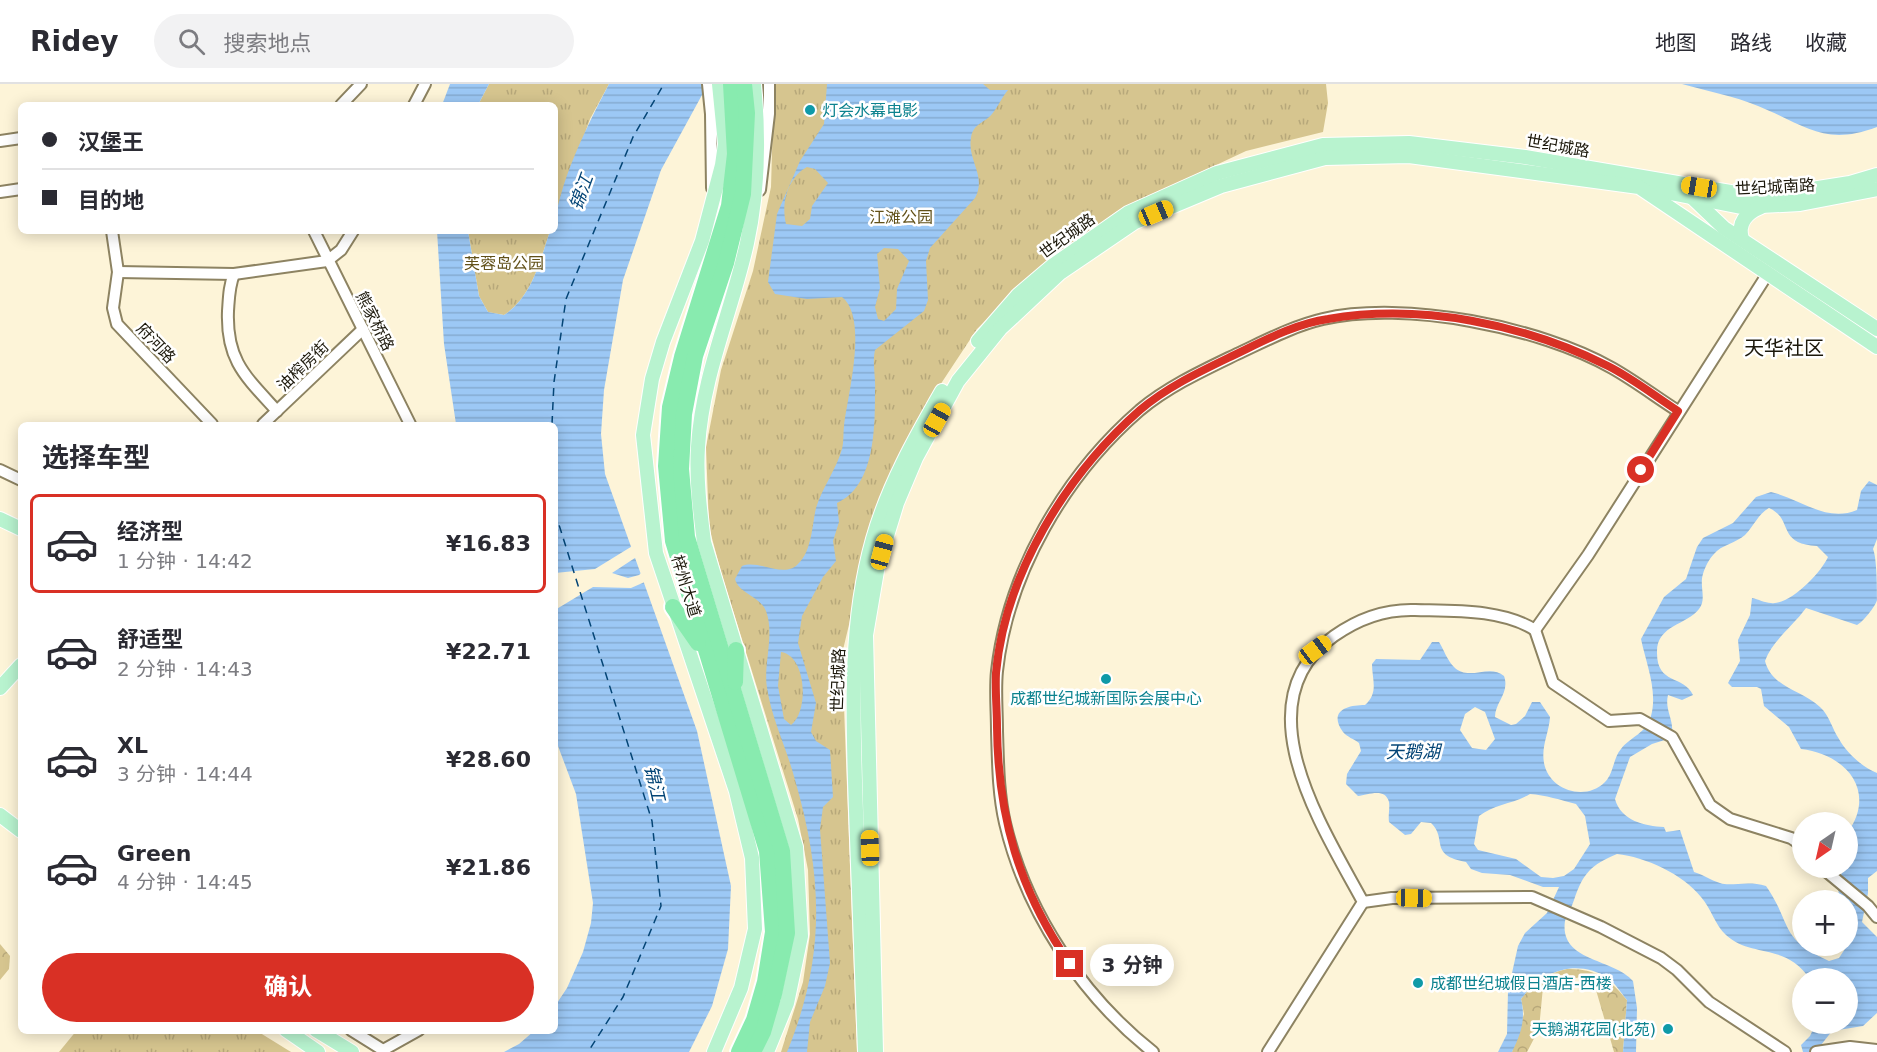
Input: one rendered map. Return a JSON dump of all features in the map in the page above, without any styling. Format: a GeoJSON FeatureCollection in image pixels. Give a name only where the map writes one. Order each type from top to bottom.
{"type":"FeatureCollection","features":[{"type":"Feature","properties":{"kind":"highway"},"geometry":{"type":"LineString","coordinates":[[731,84],[740,113]]}},
{"type":"Feature","properties":{"kind":"highway"},"geometry":{"type":"LineString","coordinates":[[740,113],[744,84]]}},
{"type":"Feature","properties":{"kind":"highway","name":"梓州大道"},"geometry":{"type":"LineString","coordinates":[[739,1052],[754,1020],[765,982],[773,932],[767,851],[673,541],[666,466],[670,407],[682,357],[722,235],[734,172],[740,113]]}},
{"type":"Feature","properties":{"kind":"highway","name":"梓州大道"},"geometry":{"type":"LineString","coordinates":[[740,113],[743,194],[726,263],[695,356],[684,414],[681,469],[687,537],[782,851],[787,933],[774,994],[763,1032],[753,1052]]}},
{"type":"Feature","properties":{"kind":"highway"},"geometry":{"type":"LineString","coordinates":[[673,607],[708,658]]}},
{"type":"Feature","properties":{"kind":"highway"},"geometry":{"type":"LineString","coordinates":[[734,698],[736,650]]}},
{"type":"Feature","properties":{"kind":"main road"},"geometry":{"type":"LineString","coordinates":[[719,84],[740,113],[753,213],[747,245],[709,376],[698,447],[698,500],[704,542],[796,847],[801,936],[787,1004],[767,1052]]}},
{"type":"Feature","properties":{"kind":"main road"},"geometry":{"type":"LineString","coordinates":[[702,241],[713,203],[724,144],[754,84]]}},
{"type":"Feature","properties":{"kind":"main road","name":"世纪城路"},"geometry":{"type":"LineString","coordinates":[[865,1052],[853,712],[856,634],[867,563],[886,501],[906,454],[951,376],[1018,295],[1052,266],[1128,213],[1217,173],[1323,145],[1409,143],[1526,157],[1678,184],[1724,228],[1742,239],[1771,268],[1877,347]]}},
{"type":"Feature","properties":{"kind":"main road","name":"世纪城路"},"geometry":{"type":"LineString","coordinates":[[876,1052],[866,634],[885,540],[912,467],[958,381],[1000,329],[1060,273],[1135,222],[1221,186],[1325,158],[1408,156],[1639,187],[1771,268],[1877,329]]}},
{"type":"Feature","properties":{"kind":"main road"},"geometry":{"type":"LineString","coordinates":[[714,1052],[741,988],[755,929],[752,858],[736,791],[656,553],[643,435],[652,379],[663,342],[702,241],[734,172]]}},
{"type":"Feature","properties":{"kind":"main road"},"geometry":{"type":"LineString","coordinates":[[1678,184],[1742,194],[1780,194],[1850,183],[1877,175]]}},
{"type":"Feature","properties":{"kind":"main road","name":"世纪城南路"},"geometry":{"type":"LineString","coordinates":[[1639,187],[1741,207],[1800,204],[1877,189]]}},
{"type":"Feature","properties":{"kind":"main road"},"geometry":{"type":"LineString","coordinates":[[1742,239],[1740,232],[1743,220],[1752,211],[1762,206]]}},
{"type":"Feature","properties":{"kind":"main road"},"geometry":{"type":"LineString","coordinates":[[0,519],[18,528]]}},
{"type":"Feature","properties":{"kind":"main road"},"geometry":{"type":"LineString","coordinates":[[0,688],[18,668]]}},
{"type":"Feature","properties":{"kind":"main road"},"geometry":{"type":"LineString","coordinates":[[0,815],[18,829]]}},
{"type":"Feature","properties":{"kind":"main road"},"geometry":{"type":"LineString","coordinates":[[290,1034],[300,1046],[317,1051]]}},
{"type":"Feature","properties":{"kind":"main road"},"geometry":{"type":"LineString","coordinates":[[321,1034],[352,1052]]}},
{"type":"Feature","properties":{"kind":"street"},"geometry":{"type":"LineString","coordinates":[[344,102],[362,84]]}},
{"type":"Feature","properties":{"kind":"street"},"geometry":{"type":"LineString","coordinates":[[415,102],[424,84]]}},
{"type":"Feature","properties":{"kind":"street"},"geometry":{"type":"LineString","coordinates":[[708,84],[740,113],[769,84]]}},
{"type":"Feature","properties":{"kind":"street"},"geometry":{"type":"LineString","coordinates":[[0,141],[18,138]]}},
{"type":"Feature","properties":{"kind":"street"},"geometry":{"type":"LineString","coordinates":[[0,192],[18,189]]}},
{"type":"Feature","properties":{"kind":"street","name":"府河路"},"geometry":{"type":"LineString","coordinates":[[112,234],[118,272],[113,308],[117,324],[210,422]]}},
{"type":"Feature","properties":{"kind":"street","name":"熊家桥路"},"geometry":{"type":"LineString","coordinates":[[315,234],[409,422]]}},
{"type":"Feature","properties":{"kind":"street"},"geometry":{"type":"LineString","coordinates":[[118,272],[234,274],[327,261],[341,250],[351,234]]}},
{"type":"Feature","properties":{"kind":"street"},"geometry":{"type":"LineString","coordinates":[[1535,630],[1588,555],[1771,268]]}},
{"type":"Feature","properties":{"kind":"street"},"geometry":{"type":"LineString","coordinates":[[234,274],[229,285],[227,337],[234,357],[250,382],[278,411]]}},
{"type":"Feature","properties":{"kind":"street"},"geometry":{"type":"LineString","coordinates":[[1153,1052],[1116,1019],[1082,980],[1036,908],[1018,866],[1005,822],[998,772],[996,674],[1004,629],[1019,580],[1037,541],[1059,504],[1083,473],[1140,410],[1188,377],[1286,331],[1325,319],[1364,314],[1426,316],[1509,328],[1570,348],[1611,367],[1678,411]]}},
{"type":"Feature","properties":{"kind":"street","name":"油榨房街"},"geometry":{"type":"LineString","coordinates":[[265,422],[363,329]]}},
{"type":"Feature","properties":{"kind":"street"},"geometry":{"type":"LineString","coordinates":[[0,470],[18,479]]}},
{"type":"Feature","properties":{"kind":"street"},"geometry":{"type":"LineString","coordinates":[[1363,902],[1300,777],[1293,752],[1293,704],[1296,683],[1306,661],[1315,650],[1343,630],[1387,612],[1420,610],[1518,619],[1535,630],[1553,683],[1609,721],[1640,719],[1672,737],[1710,805],[1730,819],[1792,839]]}},
{"type":"Feature","properties":{"kind":"street"},"geometry":{"type":"LineString","coordinates":[[1834,878],[1868,906],[1877,917]]}},
{"type":"Feature","properties":{"kind":"street"},"geometry":{"type":"LineString","coordinates":[[1268,1052],[1363,902],[1392,898],[1532,897],[1574,915],[1660,958],[1677,970],[1709,1002],[1785,1052]]}},
{"type":"Feature","properties":{"kind":"street"},"geometry":{"type":"LineString","coordinates":[[357,1034],[383,1051],[412,1034]]}},
{"type":"Feature","properties":{"kind":"street"},"geometry":{"type":"LineString","coordinates":[[1821,1051],[1862,1047],[1877,1050]]}},
{"type":"Feature","properties":{"kind":"green space","name":"芙蓉岛公园"},"geometry":{"type":"Polygon","coordinates":[[[489,84],[609,84],[590,119],[558,209],[558,102],[480,102],[489,84]]]}},
{"type":"Feature","properties":{"kind":"green space","name":"江滩公园"},"geometry":{"type":"Polygon","coordinates":[[[774,84],[1326,84],[1328,103],[1323,132],[1246,151],[1116,212],[1042,266],[977,329],[917,420],[878,503],[842,654],[857,1052],[781,1052],[803,982],[810,934],[808,870],[798,819],[709,527],[706,447],[721,370],[753,271],[771,187],[774,84]]]}},
{"type":"Feature","properties":{"kind":"green space","name":"芙蓉岛公园"},"geometry":{"type":"Polygon","coordinates":[[[469,234],[549,234],[534,278],[514,307],[504,315],[488,312],[479,296],[469,234]]]}},
{"type":"Feature","properties":{"kind":"green space"},"geometry":{"type":"Polygon","coordinates":[[[0,944],[10,956],[9,969],[0,980],[0,944]]]}},
{"type":"Feature","properties":{"kind":"green space"},"geometry":{"type":"Polygon","coordinates":[[[1567,969],[1586,970],[1601,976],[1627,1000],[1623,1052],[1614,1052],[1596,990],[1580,977],[1543,987],[1539,1029],[1527,1052],[1512,1052],[1524,1014],[1521,999],[1541,980],[1567,969]]]}},
{"type":"Feature","properties":{"kind":"green space"},"geometry":{"type":"Polygon","coordinates":[[[74,1034],[262,1034],[291,1052],[59,1052],[74,1034]]]}},
{"type":"Feature","properties":{"kind":"water"},"geometry":{"type":"Polygon","coordinates":[[[450,84],[489,84],[480,102],[443,102],[450,84]]]}},
{"type":"Feature","properties":{"kind":"water","name":"锦江"},"geometry":{"type":"Polygon","coordinates":[[[609,84],[708,84],[661,170],[623,280],[604,390],[601,434],[605,474],[697,731],[731,886],[728,949],[712,1006],[689,1052],[504,1052],[531,1034],[558,1034],[558,1002],[567,988],[583,952],[591,923],[593,903],[576,794],[558,746],[558,422],[456,422],[444,344],[437,234],[469,234],[479,296],[488,312],[504,315],[522,298],[534,278],[549,234],[558,234],[558,207],[574,156],[609,84]]]}},
{"type":"Feature","properties":{"kind":"water"},"geometry":{"type":"Polygon","coordinates":[[[827,84],[983,84],[990,90],[1008,90],[992,114],[972,133],[971,146],[978,175],[978,190],[975,198],[930,248],[926,261],[928,300],[924,311],[875,350],[873,438],[866,470],[850,495],[837,503],[839,522],[833,541],[836,561],[823,577],[802,616],[798,643],[816,703],[811,732],[816,741],[830,750],[833,797],[823,807],[820,829],[830,963],[825,986],[810,1022],[807,1052],[787,1052],[809,983],[816,917],[815,884],[804,816],[792,768],[772,712],[767,688],[769,630],[766,611],[759,602],[737,584],[735,579],[742,566],[756,565],[786,570],[803,559],[811,538],[816,508],[843,446],[855,340],[850,307],[842,297],[807,299],[775,294],[768,282],[777,214],[800,161],[824,124],[827,84]],[[807,167],[795,178],[787,192],[784,208],[786,224],[802,226],[810,219],[812,206],[828,183],[815,169],[807,167]],[[884,248],[877,254],[880,288],[875,307],[878,319],[884,321],[896,309],[897,289],[909,261],[898,249],[884,248]],[[781,652],[778,686],[784,719],[791,725],[801,709],[802,685],[796,663],[790,656],[781,652]]]}},
{"type":"Feature","properties":{"kind":"water"},"geometry":{"type":"Polygon","coordinates":[[[1682,84],[1877,84],[1877,127],[1859,133],[1828,134],[1802,126],[1749,102],[1682,84]]]}},
{"type":"Feature","properties":{"kind":"water","name":"天鹅湖"},"geometry":{"type":"Polygon","coordinates":[[[1869,481],[1877,485],[1877,539],[1873,549],[1877,600],[1874,606],[1857,625],[1806,608],[1778,640],[1765,661],[1774,677],[1781,683],[1820,707],[1846,749],[1855,759],[1877,773],[1877,871],[1868,878],[1868,893],[1862,922],[1877,937],[1877,1013],[1863,1026],[1858,1027],[1858,968],[1801,968],[1779,955],[1736,942],[1722,931],[1704,901],[1684,881],[1651,863],[1617,854],[1594,866],[1585,876],[1565,921],[1565,934],[1570,944],[1579,952],[1613,968],[1633,981],[1637,1008],[1636,1052],[1623,1052],[1627,1000],[1616,985],[1596,972],[1572,968],[1549,975],[1529,989],[1521,999],[1522,1026],[1512,1052],[1498,1052],[1507,1034],[1508,991],[1518,946],[1525,933],[1547,913],[1559,887],[1543,887],[1510,875],[1482,873],[1471,869],[1466,862],[1454,859],[1443,851],[1436,829],[1431,823],[1421,822],[1411,834],[1405,835],[1389,822],[1387,797],[1380,793],[1358,796],[1346,784],[1347,774],[1361,751],[1359,743],[1343,732],[1339,725],[1339,714],[1346,708],[1365,705],[1369,700],[1374,686],[1372,664],[1376,659],[1420,660],[1432,642],[1439,642],[1449,661],[1460,671],[1466,673],[1498,672],[1504,676],[1505,687],[1495,717],[1511,725],[1516,724],[1525,716],[1532,702],[1540,702],[1550,717],[1544,751],[1547,772],[1560,786],[1578,792],[1588,791],[1605,782],[1621,749],[1649,722],[1653,697],[1641,639],[1664,597],[1686,579],[1697,547],[1703,538],[1733,523],[1756,497],[1771,492],[1824,512],[1835,514],[1857,510],[1861,491],[1869,481]],[[1769,508],[1745,535],[1721,548],[1712,556],[1703,574],[1702,601],[1699,609],[1661,637],[1657,653],[1661,670],[1684,684],[1693,695],[1682,700],[1668,695],[1667,706],[1672,726],[1671,738],[1652,744],[1630,757],[1615,799],[1623,813],[1635,821],[1664,827],[1666,832],[1680,830],[1694,872],[1724,884],[1766,886],[1792,935],[1792,956],[1819,956],[1829,961],[1840,956],[1858,956],[1858,890],[1839,890],[1838,886],[1840,878],[1858,878],[1858,789],[1852,777],[1831,758],[1801,749],[1789,727],[1764,706],[1761,689],[1732,687],[1728,683],[1740,661],[1738,640],[1750,615],[1752,598],[1771,603],[1787,599],[1812,579],[1828,557],[1817,546],[1796,541],[1790,536],[1777,513],[1769,508]],[[1475,707],[1465,714],[1460,730],[1472,748],[1486,750],[1495,739],[1485,712],[1475,707]],[[1530,794],[1479,816],[1474,844],[1478,850],[1516,859],[1541,877],[1564,876],[1574,869],[1590,844],[1585,816],[1576,804],[1530,794]]]}},
{"type":"Feature","properties":{"kind":"water","name":"天鹅湖"},"geometry":{"type":"Polygon","coordinates":[[[1811,1034],[1830,1034],[1821,1045],[1821,1052],[1803,1052],[1801,1045],[1811,1034]]]}},
{"type":"Feature","properties":{"kind":"pier"},"geometry":{"type":"Polygon","coordinates":[[[634,545],[638,556],[612,573],[628,578],[639,575],[644,570],[647,581],[631,588],[593,587],[558,608],[558,573],[595,569],[634,545]]]}},
{"type":"Feature","properties":{"kind":"ferry route"},"geometry":{"type":"LineString","coordinates":[[552,422],[554,382],[566,299],[633,137],[664,84]]}},
{"type":"Feature","properties":{"kind":"ferry route"},"geometry":{"type":"LineString","coordinates":[[558,522],[652,821],[661,906],[623,997],[588,1052]]}},
{"type":"Feature","properties":{"kind":"place","name":"灯会水幕电影"},"geometry":{"type":"Point","coordinates":[810,110]}},
{"type":"Feature","properties":{"kind":"place","name":"成都世纪城新国际会展中心"},"geometry":{"type":"Point","coordinates":[1106,679]}},
{"type":"Feature","properties":{"kind":"place","name":"成都世纪城假日酒店-西楼"},"geometry":{"type":"Point","coordinates":[1418,983]}},
{"type":"Feature","properties":{"kind":"place","name":"天鹅湖花园(北苑)"},"geometry":{"type":"Point","coordinates":[1668,1029]}},
{"type":"Feature","properties":{"kind":"district","name":"天华社区"},"geometry":{"type":"Point","coordinates":[1784,348]}},
{"type":"Feature","properties":{"kind":"route"},"geometry":{"type":"LineString","coordinates":[[1070,964],[1036,908],[1018,866],[1005,822],[998,772],[996,674],[1004,629],[1019,580],[1037,541],[1059,504],[1083,473],[1104,447],[1140,410],[1188,377],[1286,331],[1325,319],[1364,314],[1426,316],[1509,328],[1570,348],[1611,367],[1678,411],[1641,470]]}}]}
